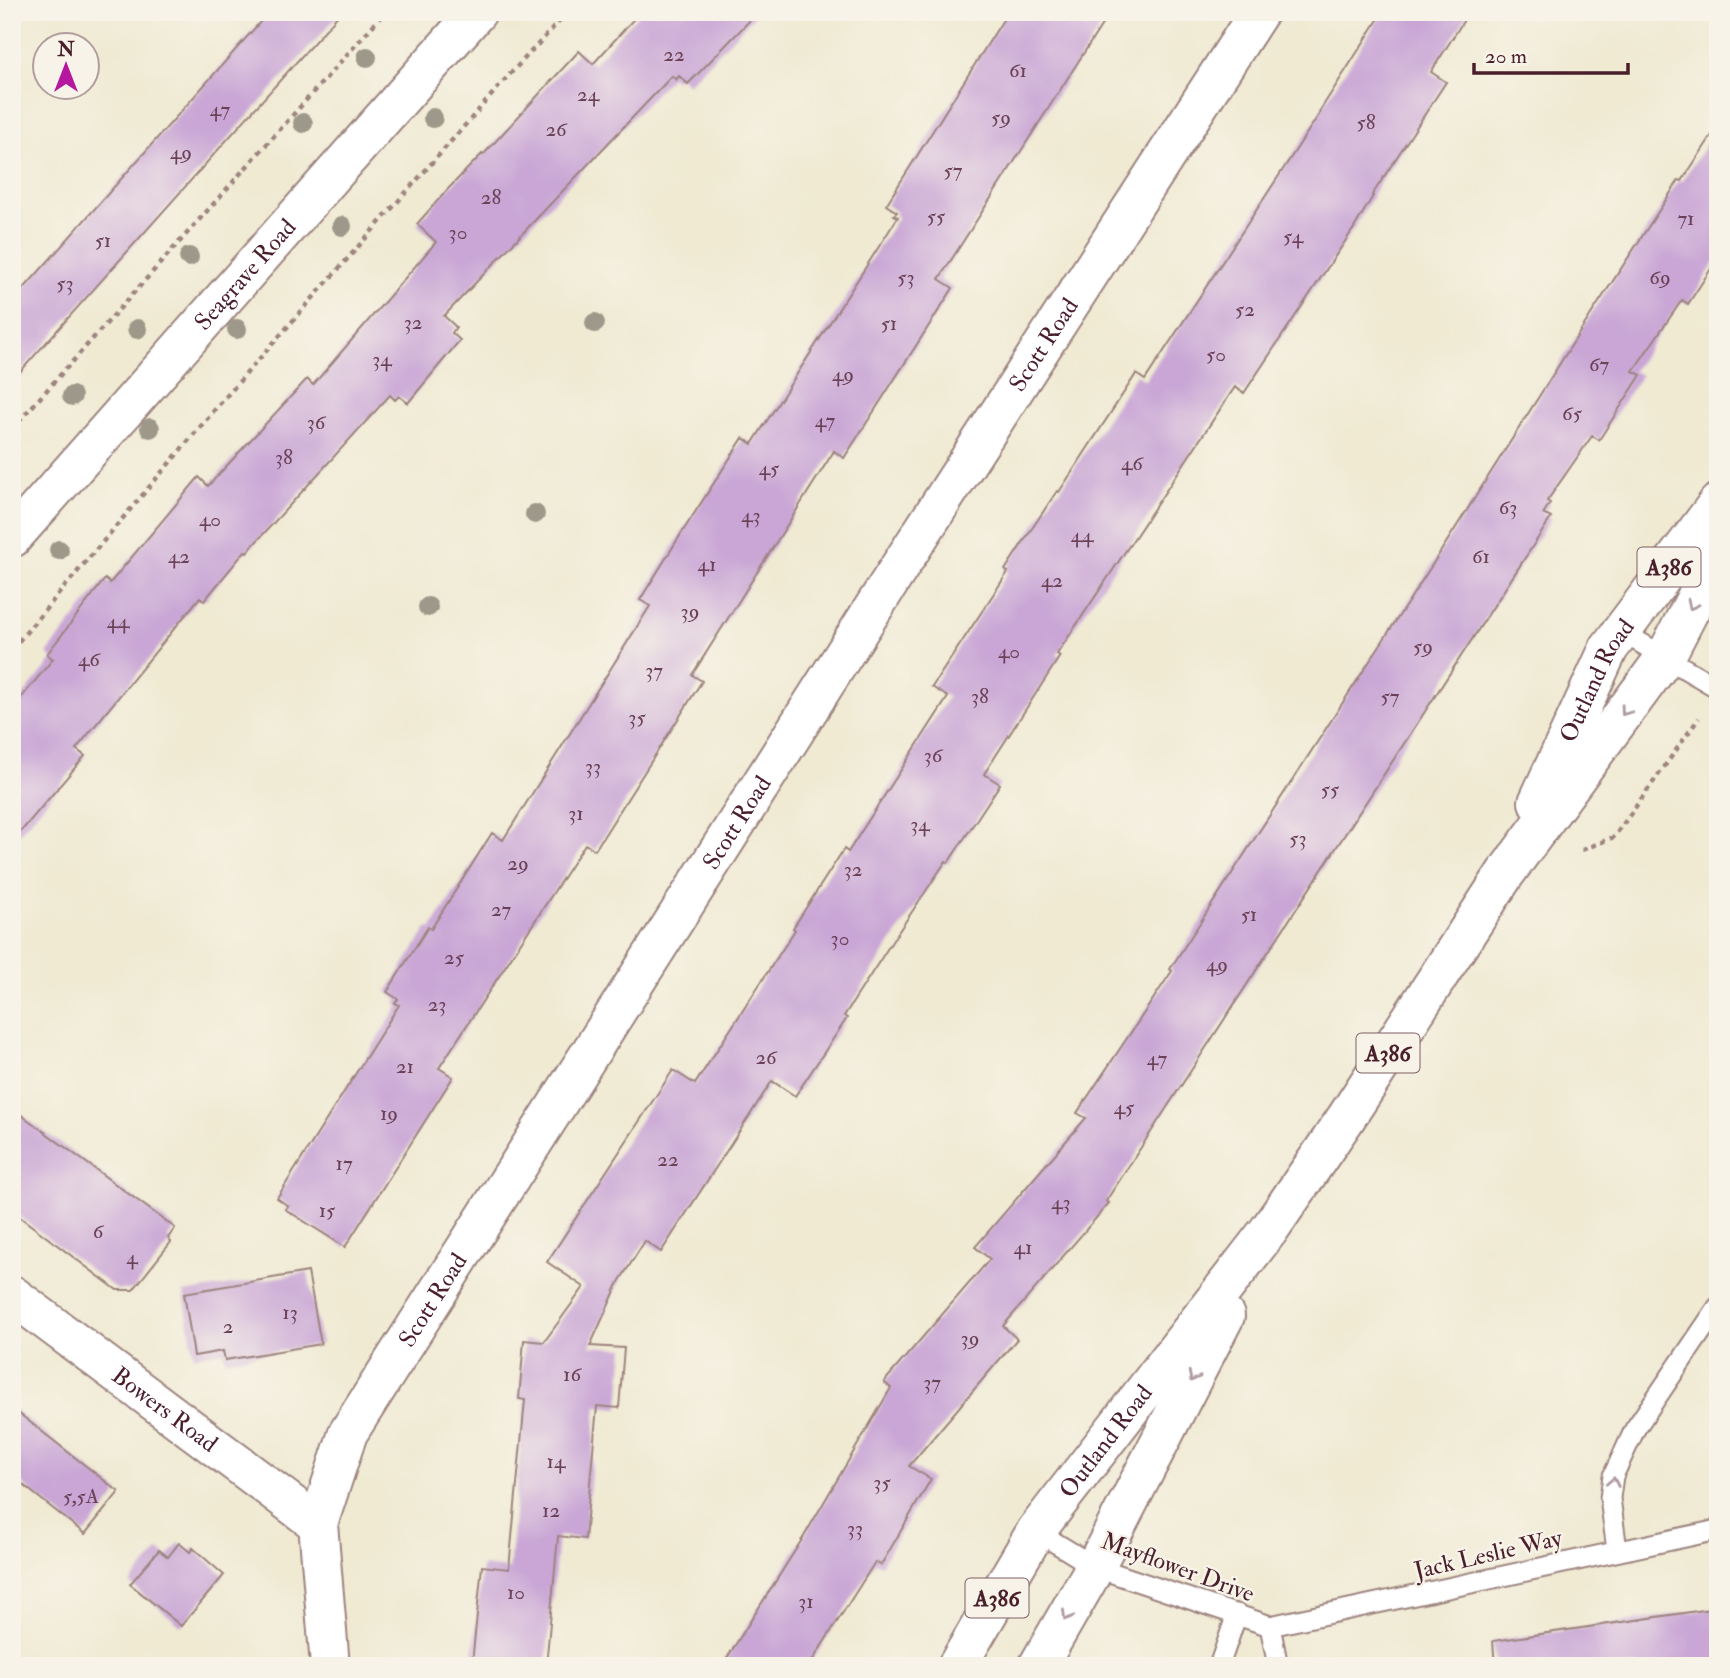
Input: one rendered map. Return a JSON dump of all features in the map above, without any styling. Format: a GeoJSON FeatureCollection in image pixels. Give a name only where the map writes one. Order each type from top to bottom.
{"type":"FeatureCollection","features":[{"type":"Feature","properties":{"kind":"street","name":"Seagrave Road"},"geometry":{"type":"LineString","coordinates":[[12,538],[477,12]]}},
{"type":"Feature","properties":{"kind":"street","name":"Scott Road"},"geometry":{"type":"LineString","coordinates":[[330,1666],[318,1524],[348,1433],[902,563],[1259,12]]}},
{"type":"Feature","properties":{"kind":"street","name":"Outland Road"},"geometry":{"type":"LineString","coordinates":[[1505,874],[1609,648],[1718,503]]}},
{"type":"Feature","properties":{"kind":"street","name":"Outland Road"},"geometry":{"type":"LineString","coordinates":[[957,1666],[1036,1531],[1269,1230],[1346,1118],[1505,874],[1666,656],[1718,555]]}},
{"type":"Feature","properties":{"kind":"street","name":"Outland Road"},"geometry":{"type":"LineString","coordinates":[[1038,1666],[1095,1567],[1269,1230]]}},
{"type":"Feature","properties":{"kind":"street","name":"Bowers Road"},"geometry":{"type":"LineString","coordinates":[[12,1295],[318,1524]]}},
{"type":"Feature","properties":{"kind":"lane"},"geometry":{"type":"LineString","coordinates":[[1620,631],[1718,688]]}},
{"type":"Feature","properties":{"kind":"lane"},"geometry":{"type":"LineString","coordinates":[[1618,1550],[1610,1498],[1613,1476],[1634,1429],[1718,1307]]}},
{"type":"Feature","properties":{"kind":"lane","name":"Jack Leslie Way"},"geometry":{"type":"LineString","coordinates":[[1270,1626],[1718,1530]]}},
{"type":"Feature","properties":{"kind":"lane","name":"Mayflower Drive"},"geometry":{"type":"LineString","coordinates":[[1036,1531],[1095,1567],[1270,1626],[1278,1666]]}},
{"type":"Feature","properties":{"kind":"lane"},"geometry":{"type":"LineString","coordinates":[[1219,1666],[1237,1614]]}},
{"type":"Feature","properties":{"kind":"path"},"geometry":{"type":"LineString","coordinates":[[12,429],[385,12]]}},
{"type":"Feature","properties":{"kind":"path"},"geometry":{"type":"LineString","coordinates":[[12,649],[217,407],[568,12]]}},
{"type":"Feature","properties":{"kind":"path"},"geometry":{"type":"LineString","coordinates":[[1505,874],[1614,837],[1702,714]]}},
{"type":"Feature","properties":{"kind":"building"},"geometry":{"type":"Polygon","coordinates":[[[269,12],[341,12],[12,381],[12,302],[269,12]]]}},
{"type":"Feature","properties":{"kind":"building"},"geometry":{"type":"Polygon","coordinates":[[[640,12],[758,12],[688,84],[679,76],[676,80],[672,76],[444,316],[456,327],[452,333],[460,340],[408,403],[399,396],[395,400],[390,395],[247,552],[245,551],[204,601],[200,597],[76,749],[85,756],[12,842],[12,709],[53,659],[47,654],[105,579],[110,583],[199,477],[208,486],[307,379],[313,385],[436,242],[417,224],[447,190],[579,51],[593,64],[640,12]]]}},
{"type":"Feature","properties":{"kind":"building"},"geometry":{"type":"Polygon","coordinates":[[[1008,12],[1110,12],[939,279],[953,288],[844,458],[834,451],[692,675],[702,681],[595,850],[585,844],[439,1068],[453,1077],[345,1247],[285,1209],[288,1206],[277,1198],[399,1005],[395,1003],[398,999],[387,992],[492,833],[503,840],[650,606],[640,600],[681,534],[743,438],[752,444],[898,217],[894,215],[897,212],[886,205],[1008,12]]]}},
{"type":"Feature","properties":{"kind":"building"},"geometry":{"type":"Polygon","coordinates":[[[1383,12],[1469,12],[1431,72],[1446,82],[1372,195],[1354,228],[1244,393],[1235,387],[1057,654],[1060,656],[984,774],[1000,784],[895,937],[844,1016],[847,1018],[795,1096],[772,1081],[661,1252],[645,1241],[619,1282],[590,1346],[624,1348],[619,1408],[597,1406],[585,1539],[558,1536],[546,1666],[472,1663],[482,1566],[509,1569],[525,1400],[519,1399],[524,1340],[544,1342],[584,1287],[547,1262],[673,1070],[695,1084],[844,849],[848,852],[948,697],[932,687],[1008,572],[1005,570],[1136,374],[1145,380],[1383,12]]]}},
{"type":"Feature","properties":{"kind":"building"},"geometry":{"type":"Polygon","coordinates":[[[1718,126],[1718,258],[1688,304],[1682,300],[1633,371],[1641,375],[1599,440],[1592,436],[1547,501],[1550,503],[1543,514],[1551,518],[1106,1201],[1109,1203],[1003,1326],[1017,1339],[909,1466],[931,1479],[881,1565],[875,1562],[809,1666],[722,1666],[803,1538],[891,1388],[884,1382],[990,1259],[975,1247],[1086,1118],[1077,1113],[1172,971],[1170,969],[1590,316],[1679,180],[1682,181],[1718,126]]]}},
{"type":"Feature","properties":{"kind":"building"},"geometry":{"type":"Polygon","coordinates":[[[12,1108],[175,1228],[168,1238],[171,1242],[133,1290],[117,1290],[12,1211],[12,1108]]]}},
{"type":"Feature","properties":{"kind":"building"},"geometry":{"type":"Polygon","coordinates":[[[308,1272],[321,1344],[225,1360],[223,1351],[194,1356],[184,1293],[308,1272]]]}},
{"type":"Feature","properties":{"kind":"building"},"geometry":{"type":"Polygon","coordinates":[[[12,1408],[119,1492],[85,1534],[12,1476],[12,1408]]]}},
{"type":"Feature","properties":{"kind":"building"},"geometry":{"type":"Polygon","coordinates":[[[179,1543],[190,1552],[193,1548],[224,1575],[181,1626],[130,1584],[159,1550],[168,1557],[179,1543]]]}},
{"type":"Feature","properties":{"kind":"building"},"geometry":{"type":"Polygon","coordinates":[[[1718,1608],[1718,1666],[1495,1666],[1493,1641],[1718,1608]]]}}]}
